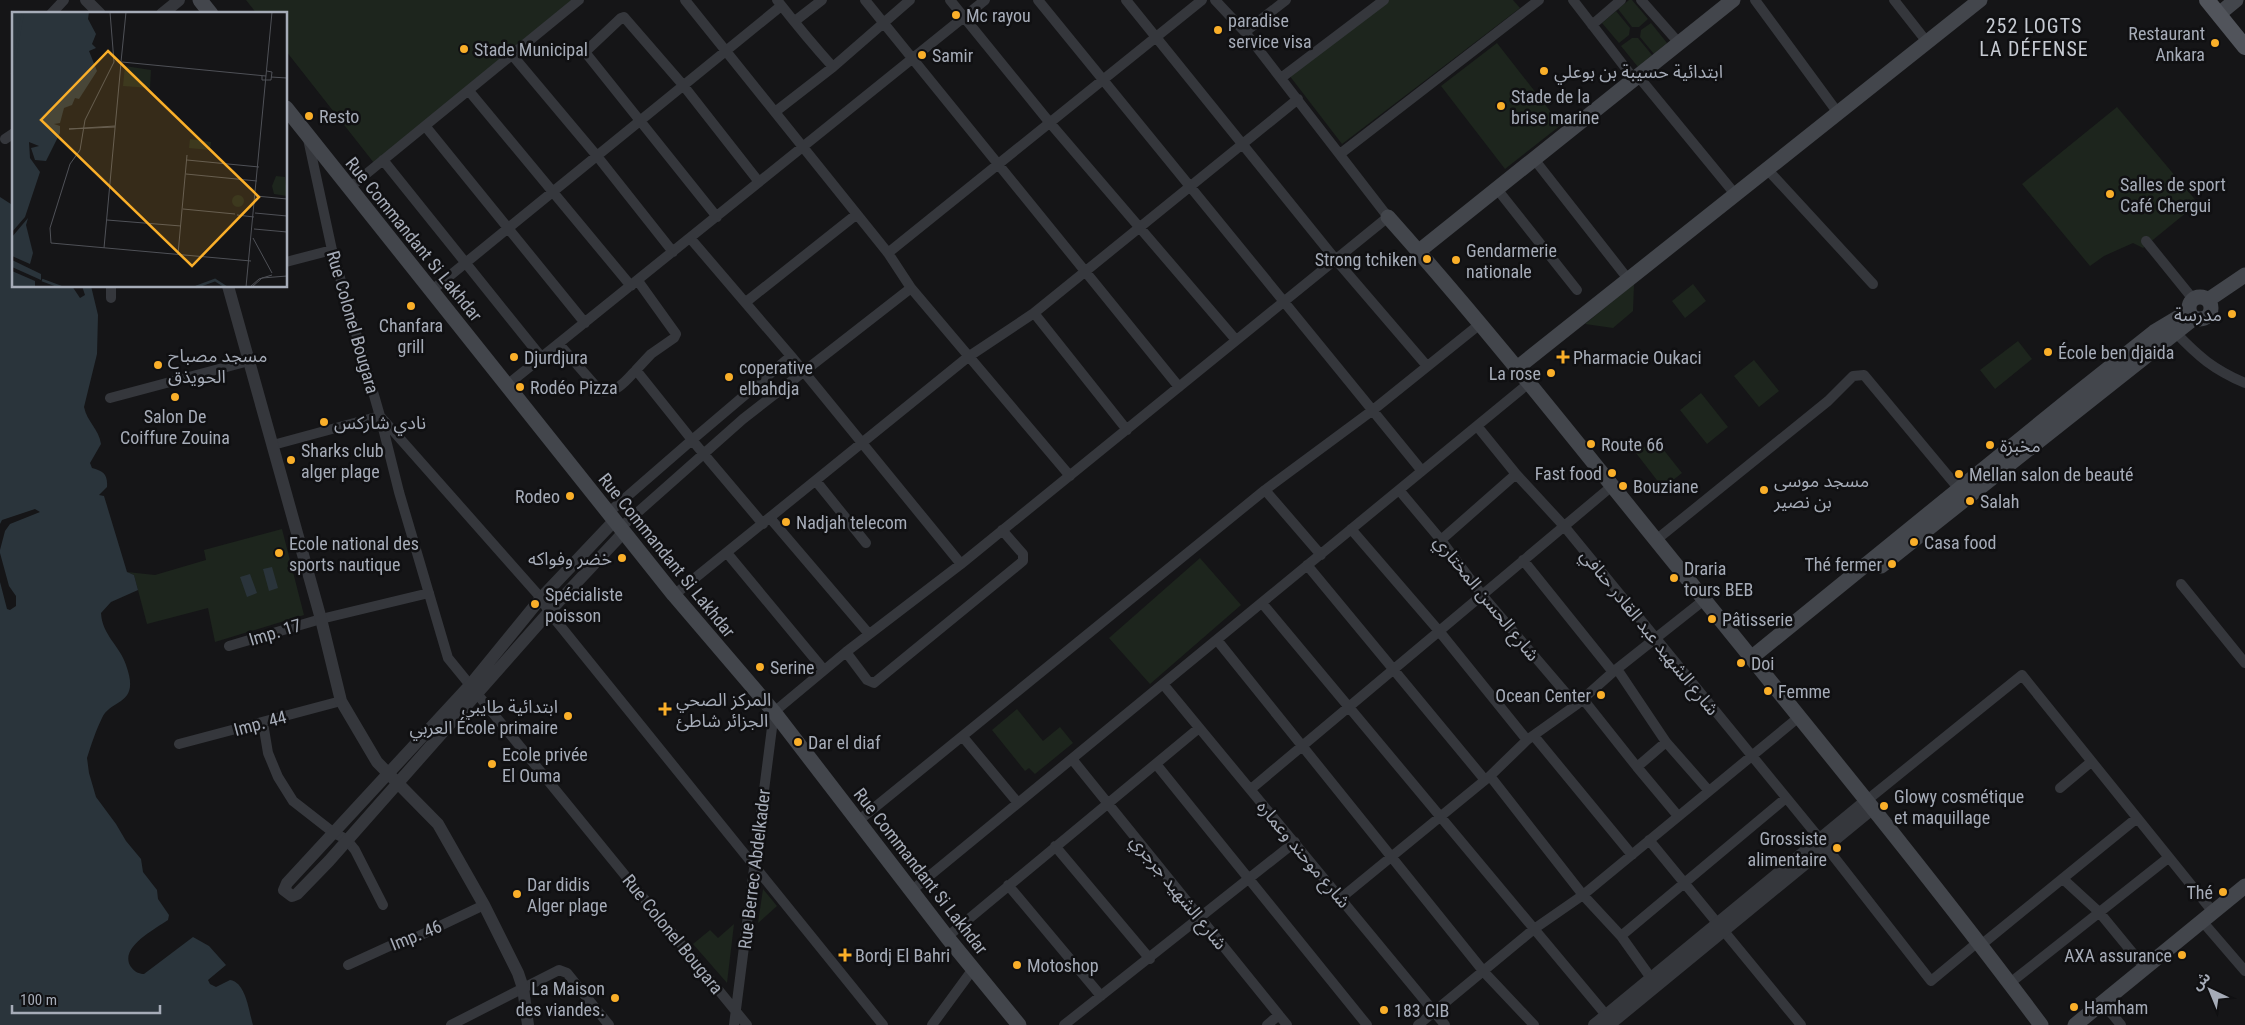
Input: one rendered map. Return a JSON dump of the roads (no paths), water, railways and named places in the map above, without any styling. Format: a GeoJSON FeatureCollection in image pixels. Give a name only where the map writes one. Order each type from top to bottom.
{"type":"FeatureCollection","features":[{"type":"Feature","properties":{"kind":"main road"},"geometry":{"type":"LineString","coordinates":[[200,0],[209,12]]}},
{"type":"Feature","properties":{"kind":"main road"},"geometry":{"type":"LineString","coordinates":[[1419,251],[1733,0]]}},
{"type":"Feature","properties":{"kind":"main road"},"geometry":{"type":"LineString","coordinates":[[1517,368],[1980,0]]}},
{"type":"Feature","properties":{"kind":"main road"},"geometry":{"type":"LineString","coordinates":[[2207,0],[2245,47]]}},
{"type":"Feature","properties":{"kind":"main road"},"geometry":{"type":"LineString","coordinates":[[2218,14],[2236,0]]}},
{"type":"Feature","properties":{"kind":"main road","name":"Rue Commandant Si Lakhdar"},"geometry":{"type":"LineString","coordinates":[[288,110],[674,595],[774,712],[946,937],[1019,1025]]}},
{"type":"Feature","properties":{"kind":"main road"},"geometry":{"type":"LineString","coordinates":[[1388,217],[1517,368],[1754,661],[1979,943],[2041,1025]]}},
{"type":"Feature","properties":{"kind":"main road"},"geometry":{"type":"LineString","coordinates":[[2192,309],[2200,320],[2207,317],[2210,304],[2245,275]]}},
{"type":"Feature","properties":{"kind":"main road"},"geometry":{"type":"LineString","coordinates":[[2210,304],[2245,284]]}},
{"type":"Feature","properties":{"kind":"main road"},"geometry":{"type":"LineString","coordinates":[[1754,661],[2175,332],[2199,297],[2210,304]]}},
{"type":"Feature","properties":{"kind":"main road"},"geometry":{"type":"LineString","coordinates":[[1754,661],[1959,489],[2154,332],[2192,309]]}},
{"type":"Feature","properties":{"kind":"main road"},"geometry":{"type":"LineString","coordinates":[[2075,1025],[2245,886]]}},
{"type":"Feature","properties":{"kind":"street"},"geometry":{"type":"LineString","coordinates":[[53,12],[64,0]]}},
{"type":"Feature","properties":{"kind":"street"},"geometry":{"type":"LineString","coordinates":[[86,0],[98,12]]}},
{"type":"Feature","properties":{"kind":"street"},"geometry":{"type":"LineString","coordinates":[[164,12],[179,0]]}},
{"type":"Feature","properties":{"kind":"street"},"geometry":{"type":"LineString","coordinates":[[350,188],[579,0]]}},
{"type":"Feature","properties":{"kind":"street"},"geometry":{"type":"LineString","coordinates":[[685,0],[888,254],[911,288],[1070,476]]}},
{"type":"Feature","properties":{"kind":"street"},"geometry":{"type":"LineString","coordinates":[[795,21],[822,0]]}},
{"type":"Feature","properties":{"kind":"street"},"geometry":{"type":"LineString","coordinates":[[865,0],[1179,387]]}},
{"type":"Feature","properties":{"kind":"street"},"geometry":{"type":"LineString","coordinates":[[775,112],[833,67],[882,22],[910,0]]}},
{"type":"Feature","properties":{"kind":"street"},"geometry":{"type":"LineString","coordinates":[[950,0],[1050,123],[1236,340]]}},
{"type":"Feature","properties":{"kind":"street"},"geometry":{"type":"LineString","coordinates":[[507,386],[985,0]]}},
{"type":"Feature","properties":{"kind":"street"},"geometry":{"type":"LineString","coordinates":[[1038,0],[1191,185],[1283,302],[1422,471]]}},
{"type":"Feature","properties":{"kind":"street"},"geometry":{"type":"LineString","coordinates":[[1126,0],[1158,37],[1336,260],[1427,366]]}},
{"type":"Feature","properties":{"kind":"street"},"geometry":{"type":"LineString","coordinates":[[888,254],[1202,0]]}},
{"type":"Feature","properties":{"kind":"street"},"geometry":{"type":"LineString","coordinates":[[774,712],[846,652],[961,564],[1388,217],[1282,78],[1245,32],[1215,0]]}},
{"type":"Feature","properties":{"kind":"street"},"geometry":{"type":"LineString","coordinates":[[1245,32],[1286,0]]}},
{"type":"Feature","properties":{"kind":"street"},"geometry":{"type":"LineString","coordinates":[[1282,78],[1384,0]]}},
{"type":"Feature","properties":{"kind":"street"},"geometry":{"type":"LineString","coordinates":[[1340,154],[1539,0]]}},
{"type":"Feature","properties":{"kind":"street"},"geometry":{"type":"LineString","coordinates":[[1573,0],[1636,78],[1735,194]]}},
{"type":"Feature","properties":{"kind":"street"},"geometry":{"type":"LineString","coordinates":[[1592,25],[1621,0]]}},
{"type":"Feature","properties":{"kind":"street"},"geometry":{"type":"LineString","coordinates":[[1642,0],[1680,43]]}},
{"type":"Feature","properties":{"kind":"street"},"geometry":{"type":"LineString","coordinates":[[1755,0],[1838,113]]}},
{"type":"Feature","properties":{"kind":"street"},"geometry":{"type":"LineString","coordinates":[[1894,0],[1927,42]]}},
{"type":"Feature","properties":{"kind":"street"},"geometry":{"type":"LineString","coordinates":[[431,291],[726,50],[779,3],[795,21],[801,32],[833,67]]}},
{"type":"Feature","properties":{"kind":"street"},"geometry":{"type":"LineString","coordinates":[[717,217],[639,122],[585,52],[621,18],[624,17],[683,85],[759,182]]}},
{"type":"Feature","properties":{"kind":"street"},"geometry":{"type":"LineString","coordinates":[[513,56],[597,156],[673,252]]}},
{"type":"Feature","properties":{"kind":"street"},"geometry":{"type":"LineString","coordinates":[[468,91],[676,334],[674,338],[651,354],[620,386],[608,392],[600,391],[559,344]]}},
{"type":"Feature","properties":{"kind":"street"},"geometry":{"type":"LineString","coordinates":[[674,595],[968,357],[1034,313],[1298,99]]}},
{"type":"Feature","properties":{"kind":"street"},"geometry":{"type":"LineString","coordinates":[[426,127],[585,323]]}},
{"type":"Feature","properties":{"kind":"street","name":"Rue Colonel Bougara"},"geometry":{"type":"LineString","coordinates":[[308,135],[332,250],[380,416],[399,492],[448,658],[747,1025]]}},
{"type":"Feature","properties":{"kind":"street"},"geometry":{"type":"LineString","coordinates":[[1534,159],[1628,279]]}},
{"type":"Feature","properties":{"kind":"street"},"geometry":{"type":"LineString","coordinates":[[383,160],[542,358]]}},
{"type":"Feature","properties":{"kind":"street"},"geometry":{"type":"LineString","coordinates":[[1766,169],[1873,284]]}},
{"type":"Feature","properties":{"kind":"street"},"geometry":{"type":"LineString","coordinates":[[1497,188],[1577,290]]}},
{"type":"Feature","properties":{"kind":"street"},"geometry":{"type":"LineString","coordinates":[[746,302],[856,214]]}},
{"type":"Feature","properties":{"kind":"street"},"geometry":{"type":"LineString","coordinates":[[690,238],[792,356],[861,444],[961,564]]}},
{"type":"Feature","properties":{"kind":"street"},"geometry":{"type":"LineString","coordinates":[[2146,241],[2192,309]]}},
{"type":"Feature","properties":{"kind":"street"},"geometry":{"type":"LineString","coordinates":[[288,261],[332,250]]}},
{"type":"Feature","properties":{"kind":"street"},"geometry":{"type":"LineString","coordinates":[[111,288],[111,298]]}},
{"type":"Feature","properties":{"kind":"street"},"geometry":{"type":"LineString","coordinates":[[229,288],[273,445],[341,701],[377,762],[438,824],[484,905],[523,988],[528,1025]]}},
{"type":"Feature","properties":{"kind":"street"},"geometry":{"type":"LineString","coordinates":[[393,779],[334,833],[285,885],[286,893],[292,896],[297,894],[346,839],[393,779],[474,690],[549,612],[617,523],[743,419],[911,288]]}},
{"type":"Feature","properties":{"kind":"street"},"geometry":{"type":"LineString","coordinates":[[1034,313],[1127,430]]}},
{"type":"Feature","properties":{"kind":"street"},"geometry":{"type":"LineString","coordinates":[[858,822],[1265,490],[1373,410],[1480,324]]}},
{"type":"Feature","properties":{"kind":"street"},"geometry":{"type":"LineString","coordinates":[[2175,332],[2200,358],[2220,372],[2245,383]]}},
{"type":"Feature","properties":{"kind":"street"},"geometry":{"type":"LineString","coordinates":[[474,690],[541,598],[617,523],[692,440],[792,356]]}},
{"type":"Feature","properties":{"kind":"street"},"geometry":{"type":"LineString","coordinates":[[110,398],[249,361]]}},
{"type":"Feature","properties":{"kind":"street"},"geometry":{"type":"LineString","coordinates":[[636,370],[692,440],[869,634]]}},
{"type":"Feature","properties":{"kind":"street"},"geometry":{"type":"LineString","coordinates":[[1656,540],[1831,397],[1853,376],[1864,375],[1959,489]]}},
{"type":"Feature","properties":{"kind":"street"},"geometry":{"type":"LineString","coordinates":[[911,891],[1529,383]]}},
{"type":"Feature","properties":{"kind":"street"},"geometry":{"type":"LineString","coordinates":[[273,445],[380,416],[541,598],[549,612],[883,1025]]}},
{"type":"Feature","properties":{"kind":"street","name":"شارع الشهيد عبد القادر حنافي"},"geometry":{"type":"LineString","coordinates":[[1477,426],[1516,474],[1564,526],[1823,843],[1931,981],[1979,943]]}},
{"type":"Feature","properties":{"kind":"street"},"geometry":{"type":"LineString","coordinates":[[1441,540],[1516,474]]}},
{"type":"Feature","properties":{"kind":"street"},"geometry":{"type":"LineString","coordinates":[[816,481],[866,543]]}},
{"type":"Feature","properties":{"kind":"street"},"geometry":{"type":"LineString","coordinates":[[1251,789],[1612,486]]}},
{"type":"Feature","properties":{"kind":"street"},"geometry":{"type":"LineString","coordinates":[[1265,490],[1320,554]]}},
{"type":"Feature","properties":{"kind":"street","name":"شارع الحسن المختاري"},"geometry":{"type":"LineString","coordinates":[[1399,490],[1441,540],[1482,595],[1580,702],[1678,816]]}},
{"type":"Feature","properties":{"kind":"street"},"geometry":{"type":"LineString","coordinates":[[1351,529],[1632,855]]}},
{"type":"Feature","properties":{"kind":"street"},"geometry":{"type":"LineString","coordinates":[[846,652],[867,680],[874,683],[1024,562],[1023,554],[1002,530]]}},
{"type":"Feature","properties":{"kind":"street"},"geometry":{"type":"LineString","coordinates":[[727,553],[824,670]]}},
{"type":"Feature","properties":{"kind":"street"},"geometry":{"type":"LineString","coordinates":[[1523,560],[1615,671],[1666,742],[1709,791]]}},
{"type":"Feature","properties":{"kind":"street"},"geometry":{"type":"LineString","coordinates":[[1307,565],[1393,670],[1488,778],[1583,895],[1621,936],[1651,978]]}},
{"type":"Feature","properties":{"kind":"street"},"geometry":{"type":"LineString","coordinates":[[2181,584],[2245,663]]}},
{"type":"Feature","properties":{"kind":"street","name":"Imp. 17"},"geometry":{"type":"LineString","coordinates":[[230,646],[320,618],[428,593]]}},
{"type":"Feature","properties":{"kind":"street"},"geometry":{"type":"LineString","coordinates":[[1341,898],[1488,778],[1531,738],[1580,702],[1615,671],[1704,600]]}},
{"type":"Feature","properties":{"kind":"street"},"geometry":{"type":"LineString","coordinates":[[1262,603],[1608,1020]]}},
{"type":"Feature","properties":{"kind":"street"},"geometry":{"type":"LineString","coordinates":[[1217,640],[1484,972],[1534,1025]]}},
{"type":"Feature","properties":{"kind":"street"},"geometry":{"type":"LineString","coordinates":[[1594,1025],[1608,1020],[2022,676],[2138,818],[2168,858],[2245,971]]}},
{"type":"Feature","properties":{"kind":"street","name":"شارع موحند وعماره"},"geometry":{"type":"LineString","coordinates":[[1163,684],[1445,1025]]}},
{"type":"Feature","properties":{"kind":"street","name":"Imp. 44"},"geometry":{"type":"LineString","coordinates":[[178,744],[264,723],[341,701]]}},
{"type":"Feature","properties":{"kind":"street","name":"Rue Berrec Abdelkader"},"geometry":{"type":"LineString","coordinates":[[734,1025],[774,712]]}},
{"type":"Feature","properties":{"kind":"street"},"geometry":{"type":"LineString","coordinates":[[1418,1025],[1534,929],[1583,895],[1799,717]]}},
{"type":"Feature","properties":{"kind":"street"},"geometry":{"type":"LineString","coordinates":[[264,723],[268,753],[278,777],[293,801],[334,833],[346,839],[355,850],[383,905]]}},
{"type":"Feature","properties":{"kind":"street"},"geometry":{"type":"LineString","coordinates":[[946,937],[1199,728]]}},
{"type":"Feature","properties":{"kind":"street"},"geometry":{"type":"LineString","coordinates":[[963,737],[1018,803]]}},
{"type":"Feature","properties":{"kind":"street"},"geometry":{"type":"LineString","coordinates":[[1637,768],[1666,742]]}},
{"type":"Feature","properties":{"kind":"street","name":"شارع الشهيد جرجري"},"geometry":{"type":"LineString","coordinates":[[1072,759],[1287,1025]]}},
{"type":"Feature","properties":{"kind":"street"},"geometry":{"type":"LineString","coordinates":[[2060,788],[2091,762]]}},
{"type":"Feature","properties":{"kind":"street"},"geometry":{"type":"LineString","coordinates":[[1156,764],[1367,1025]]}},
{"type":"Feature","properties":{"kind":"street"},"geometry":{"type":"LineString","coordinates":[[1621,936],[1786,798]]}},
{"type":"Feature","properties":{"kind":"street"},"geometry":{"type":"LineString","coordinates":[[1979,943],[2063,879],[2138,818]]}},
{"type":"Feature","properties":{"kind":"street"},"geometry":{"type":"LineString","coordinates":[[1649,840],[1722,926],[1801,1025]]}},
{"type":"Feature","properties":{"kind":"street"},"geometry":{"type":"LineString","coordinates":[[1064,1025],[1150,959],[1294,842]]}},
{"type":"Feature","properties":{"kind":"street"},"geometry":{"type":"LineString","coordinates":[[1055,846],[1150,959]]}},
{"type":"Feature","properties":{"kind":"street"},"geometry":{"type":"LineString","coordinates":[[2010,983],[2168,858]]}},
{"type":"Feature","properties":{"kind":"street"},"geometry":{"type":"LineString","coordinates":[[2063,879],[2099,912],[2145,968]]}},
{"type":"Feature","properties":{"kind":"street"},"geometry":{"type":"LineString","coordinates":[[1008,885],[1101,996]]}},
{"type":"Feature","properties":{"kind":"street","name":"Imp. 46"},"geometry":{"type":"LineString","coordinates":[[348,965],[394,944],[402,944],[484,905]]}},
{"type":"Feature","properties":{"kind":"street"},"geometry":{"type":"LineString","coordinates":[[1608,1020],[1651,978],[1722,926]]}},
{"type":"Feature","properties":{"kind":"street"},"geometry":{"type":"LineString","coordinates":[[932,1025],[973,969]]}},
{"type":"Feature","properties":{"kind":"street"},"geometry":{"type":"LineString","coordinates":[[451,1025],[559,970],[563,970],[609,1025]]}},
{"type":"Feature","properties":{"kind":"street"},"geometry":{"type":"LineString","coordinates":[[2103,1003],[2121,1025]]}},
{"type":"Feature","properties":{"kind":"street"},"geometry":{"type":"LineString","coordinates":[[1267,1025],[1279,1015]]}},
{"type":"Feature","properties":{"kind":"place","name":"Mc rayou"},"geometry":{"type":"Point","coordinates":[956,15]}},
{"type":"Feature","properties":{"kind":"place","name":"paradise service visa"},"geometry":{"type":"Point","coordinates":[1218,30]}},
{"type":"Feature","properties":{"kind":"place","name":"Restaurant Ankara"},"geometry":{"type":"Point","coordinates":[2215,43]}},
{"type":"Feature","properties":{"kind":"place","name":"Stade Municipal"},"geometry":{"type":"Point","coordinates":[464,49]}},
{"type":"Feature","properties":{"kind":"place","name":"Samir"},"geometry":{"type":"Point","coordinates":[922,55]}},
{"type":"Feature","properties":{"kind":"place","name":"ابتدائية حسيبة بن بوعلي"},"geometry":{"type":"Point","coordinates":[1544,71]}},
{"type":"Feature","properties":{"kind":"place","name":"Stade de la brise marine"},"geometry":{"type":"Point","coordinates":[1501,106]}},
{"type":"Feature","properties":{"kind":"place","name":"Resto"},"geometry":{"type":"Point","coordinates":[309,116]}},
{"type":"Feature","properties":{"kind":"place","name":"Salles de sport Café Chergui"},"geometry":{"type":"Point","coordinates":[2110,194]}},
{"type":"Feature","properties":{"kind":"place","name":"Strong tchiken"},"geometry":{"type":"Point","coordinates":[1427,259]}},
{"type":"Feature","properties":{"kind":"place","name":"Gendarmerie nationale"},"geometry":{"type":"Point","coordinates":[1456,260]}},
{"type":"Feature","properties":{"kind":"place","name":"Chanfara grill"},"geometry":{"type":"Point","coordinates":[411,306]}},
{"type":"Feature","properties":{"kind":"place","name":"مدرسة"},"geometry":{"type":"Point","coordinates":[2232,314]}},
{"type":"Feature","properties":{"kind":"place","name":"École ben djaida"},"geometry":{"type":"Point","coordinates":[2048,352]}},
{"type":"Feature","properties":{"kind":"place","name":"Djurdjura"},"geometry":{"type":"Point","coordinates":[514,357]}},
{"type":"Feature","properties":{"kind":"place","name":"Pharmacie Oukaci"},"geometry":{"type":"Point","coordinates":[1563,357]}},
{"type":"Feature","properties":{"kind":"place","name":"مسجد مصباح الحويذق"},"geometry":{"type":"Point","coordinates":[158,365]}},
{"type":"Feature","properties":{"kind":"place","name":"La rose"},"geometry":{"type":"Point","coordinates":[1551,373]}},
{"type":"Feature","properties":{"kind":"place","name":"coperative elbahdja"},"geometry":{"type":"Point","coordinates":[729,377]}},
{"type":"Feature","properties":{"kind":"place","name":"Rodéo Pizza"},"geometry":{"type":"Point","coordinates":[520,387]}},
{"type":"Feature","properties":{"kind":"place","name":"Salon De Coiffure Zouina"},"geometry":{"type":"Point","coordinates":[175,397]}},
{"type":"Feature","properties":{"kind":"place","name":"نادي شاركس"},"geometry":{"type":"Point","coordinates":[324,422]}},
{"type":"Feature","properties":{"kind":"place","name":"Route 66"},"geometry":{"type":"Point","coordinates":[1591,444]}},
{"type":"Feature","properties":{"kind":"place","name":"مخبزة"},"geometry":{"type":"Point","coordinates":[1990,445]}},
{"type":"Feature","properties":{"kind":"place","name":"Sharks club alger plage"},"geometry":{"type":"Point","coordinates":[291,460]}},
{"type":"Feature","properties":{"kind":"place","name":"Fast food"},"geometry":{"type":"Point","coordinates":[1612,473]}},
{"type":"Feature","properties":{"kind":"place","name":"Mellan salon de beauté"},"geometry":{"type":"Point","coordinates":[1959,474]}},
{"type":"Feature","properties":{"kind":"place","name":"Bouziane"},"geometry":{"type":"Point","coordinates":[1623,486]}},
{"type":"Feature","properties":{"kind":"place","name":"مسجد موسى بن نصير"},"geometry":{"type":"Point","coordinates":[1764,490]}},
{"type":"Feature","properties":{"kind":"place","name":"Rodeo"},"geometry":{"type":"Point","coordinates":[570,496]}},
{"type":"Feature","properties":{"kind":"place","name":"Salah"},"geometry":{"type":"Point","coordinates":[1970,501]}},
{"type":"Feature","properties":{"kind":"place","name":"Nadjah telecom"},"geometry":{"type":"Point","coordinates":[786,522]}},
{"type":"Feature","properties":{"kind":"place","name":"Casa food"},"geometry":{"type":"Point","coordinates":[1914,542]}},
{"type":"Feature","properties":{"kind":"place","name":"Ecole national des sports nautique"},"geometry":{"type":"Point","coordinates":[279,553]}},
{"type":"Feature","properties":{"kind":"place","name":"خضر وفواكه"},"geometry":{"type":"Point","coordinates":[622,558]}},
{"type":"Feature","properties":{"kind":"place","name":"Thé fermer"},"geometry":{"type":"Point","coordinates":[1892,564]}},
{"type":"Feature","properties":{"kind":"place","name":"Draria tours BEB"},"geometry":{"type":"Point","coordinates":[1674,578]}},
{"type":"Feature","properties":{"kind":"place","name":"Spécialiste poisson"},"geometry":{"type":"Point","coordinates":[535,604]}},
{"type":"Feature","properties":{"kind":"place","name":"Pâtisserie"},"geometry":{"type":"Point","coordinates":[1712,619]}},
{"type":"Feature","properties":{"kind":"place","name":"Doi"},"geometry":{"type":"Point","coordinates":[1741,663]}},
{"type":"Feature","properties":{"kind":"place","name":"Serine"},"geometry":{"type":"Point","coordinates":[760,667]}},
{"type":"Feature","properties":{"kind":"place","name":"Femme"},"geometry":{"type":"Point","coordinates":[1768,691]}},
{"type":"Feature","properties":{"kind":"place","name":"Ocean Center"},"geometry":{"type":"Point","coordinates":[1601,695]}},
{"type":"Feature","properties":{"kind":"place","name":"المركز الصحي الجزائر شاطئ"},"geometry":{"type":"Point","coordinates":[665,709]}},
{"type":"Feature","properties":{"kind":"place","name":"ابتدائية طايبي العربي École primaire"},"geometry":{"type":"Point","coordinates":[568,716]}},
{"type":"Feature","properties":{"kind":"place","name":"Dar el diaf"},"geometry":{"type":"Point","coordinates":[798,742]}},
{"type":"Feature","properties":{"kind":"place","name":"Ecole privée El Ouma"},"geometry":{"type":"Point","coordinates":[492,764]}},
{"type":"Feature","properties":{"kind":"place","name":"Glowy cosmétique et maquillage"},"geometry":{"type":"Point","coordinates":[1884,806]}},
{"type":"Feature","properties":{"kind":"place","name":"Grossiste alimentaire"},"geometry":{"type":"Point","coordinates":[1837,848]}},
{"type":"Feature","properties":{"kind":"place","name":"Thé"},"geometry":{"type":"Point","coordinates":[2223,892]}},
{"type":"Feature","properties":{"kind":"place","name":"Dar didis Alger plage"},"geometry":{"type":"Point","coordinates":[517,894]}},
{"type":"Feature","properties":{"kind":"place","name":"Bordj El Bahri"},"geometry":{"type":"Point","coordinates":[845,955]}},
{"type":"Feature","properties":{"kind":"place","name":"AXA assurance"},"geometry":{"type":"Point","coordinates":[2182,955]}},
{"type":"Feature","properties":{"kind":"place","name":"Motoshop"},"geometry":{"type":"Point","coordinates":[1017,965]}},
{"type":"Feature","properties":{"kind":"place","name":"La Maison des viandes."},"geometry":{"type":"Point","coordinates":[615,998]}},
{"type":"Feature","properties":{"kind":"place","name":"Hamham"},"geometry":{"type":"Point","coordinates":[2074,1007]}},
{"type":"Feature","properties":{"kind":"place","name":"183 CIB"},"geometry":{"type":"Point","coordinates":[1384,1010]}},
{"type":"Feature","properties":{"kind":"district","name":"252 LOGTS LA DÉFENSE"},"geometry":{"type":"Point","coordinates":[2034,38]}}]}
